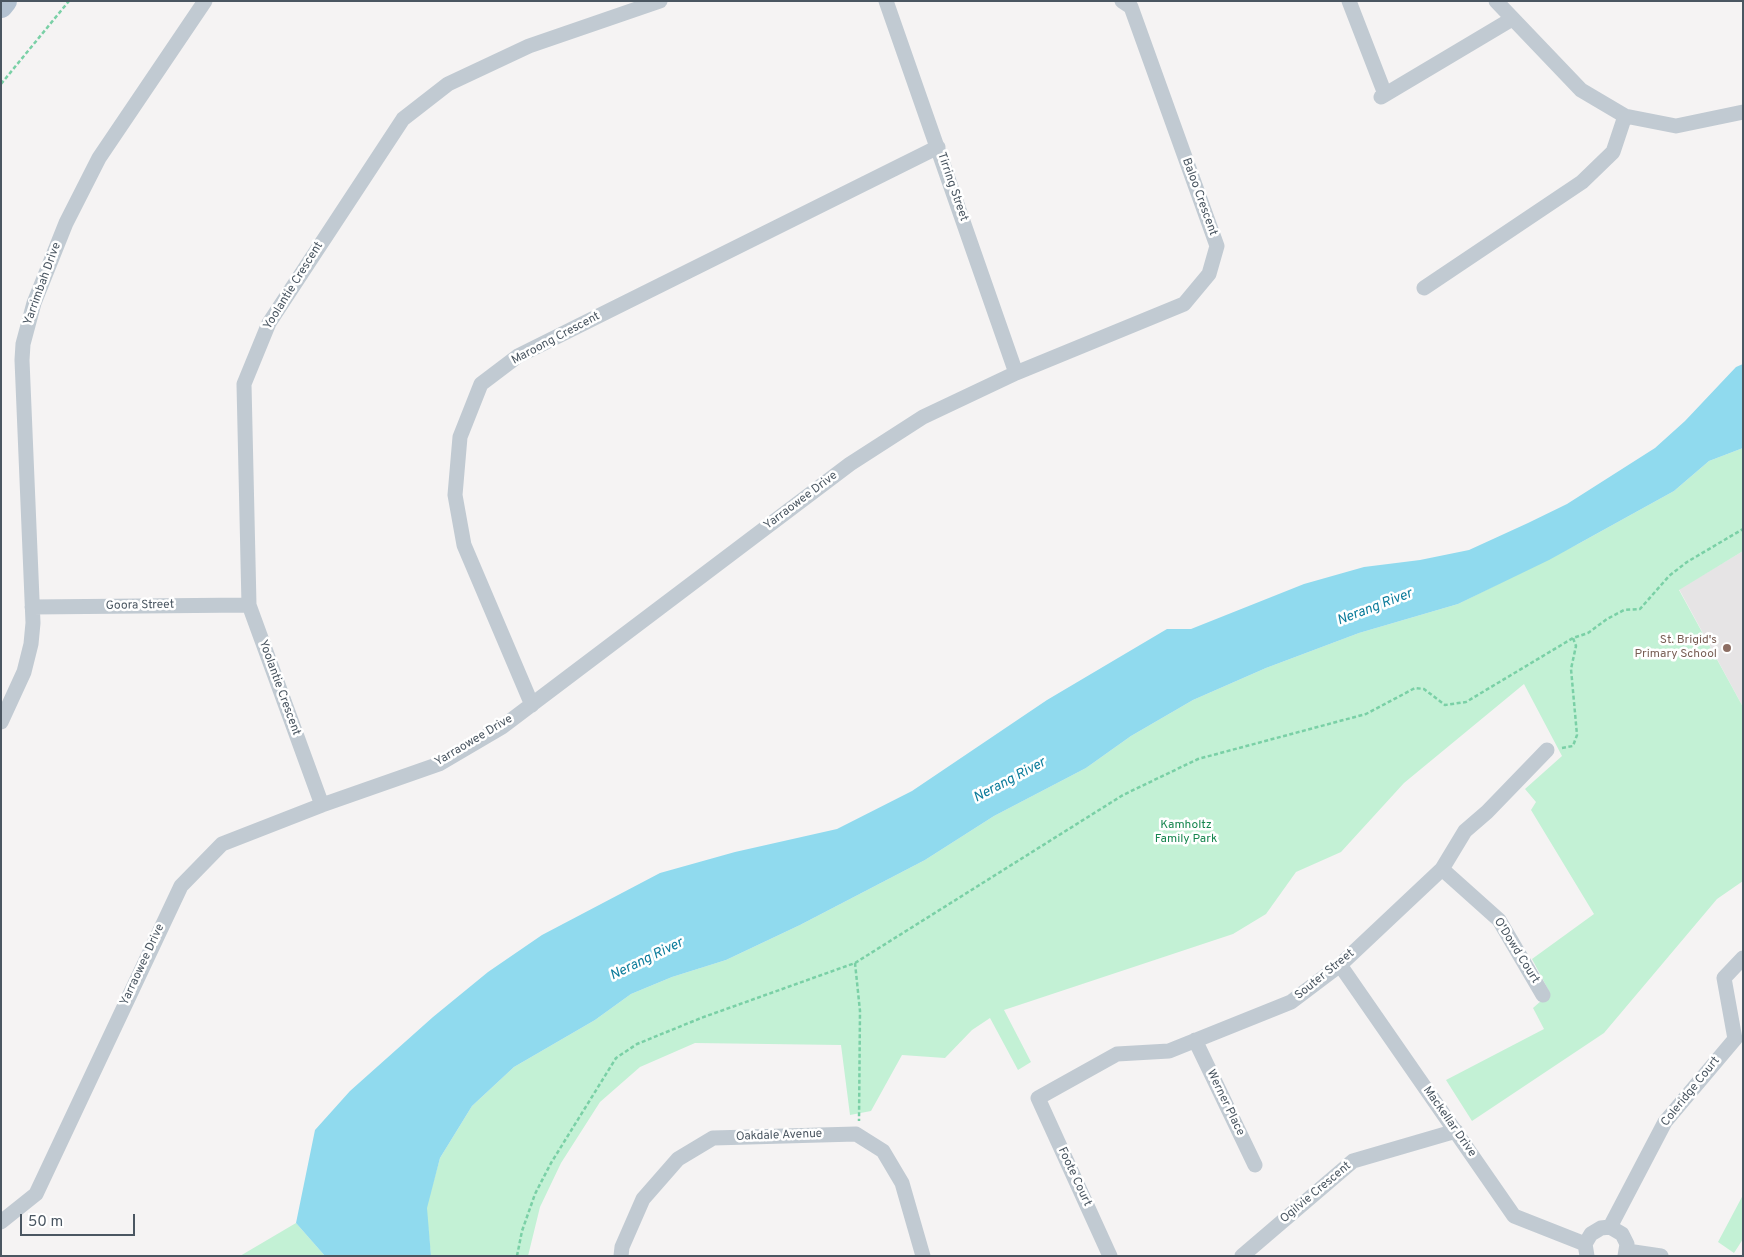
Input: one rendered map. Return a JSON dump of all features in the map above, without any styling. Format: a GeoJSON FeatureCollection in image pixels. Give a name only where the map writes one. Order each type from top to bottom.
{"type":"FeatureCollection","features":[{"type":"Feature","properties":{"kind":"main road"},"geometry":{"type":"LineString","coordinates":[[1,6],[5,1]]}},
{"type":"Feature","properties":{"kind":"street","name":"Yarrimbah Drive"},"geometry":{"type":"LineString","coordinates":[[1,722],[24,672],[31,644],[32,607],[22,360],[23,344],[34,303],[66,223],[100,158],[205,1]]}},
{"type":"Feature","properties":{"kind":"street","name":"Yoolantie Crescent"},"geometry":{"type":"LineString","coordinates":[[322,805],[249,605],[244,384],[269,323],[403,118],[448,84],[528,46],[660,1]]}},
{"type":"Feature","properties":{"kind":"street","name":"Tirring Street"},"geometry":{"type":"LineString","coordinates":[[886,1],[1016,373]]}},
{"type":"Feature","properties":{"kind":"street","name":"Baloo Crescent"},"geometry":{"type":"LineString","coordinates":[[1016,373],[1184,304],[1209,274],[1217,246],[1131,7],[1122,1]]}},
{"type":"Feature","properties":{"kind":"street"},"geometry":{"type":"LineString","coordinates":[[1349,1],[1383,96],[1512,19]]}},
{"type":"Feature","properties":{"kind":"street"},"geometry":{"type":"LineString","coordinates":[[1496,1],[1581,90],[1625,116],[1676,126],[1743,112]]}},
{"type":"Feature","properties":{"kind":"street"},"geometry":{"type":"LineString","coordinates":[[1424,288],[1582,182],[1613,152],[1625,116]]}},
{"type":"Feature","properties":{"kind":"street","name":"Maroong Crescent"},"geometry":{"type":"LineString","coordinates":[[532,705],[464,545],[455,495],[460,437],[481,384],[518,356],[938,147]]}},
{"type":"Feature","properties":{"kind":"street","name":"Yarraowee Drive"},"geometry":{"type":"LineString","coordinates":[[1,1222],[36,1194],[181,886],[222,844],[322,805],[439,764],[502,727],[850,464],[924,417],[1016,373]]}},
{"type":"Feature","properties":{"kind":"street","name":"Goora Street"},"geometry":{"type":"LineString","coordinates":[[32,607],[249,605]]}},
{"type":"Feature","properties":{"kind":"street","name":"Souter Street"},"geometry":{"type":"LineString","coordinates":[[1038,1098],[1117,1054],[1169,1051],[1290,1002],[1340,965],[1442,869],[1465,831],[1487,812],[1547,750]]}},
{"type":"Feature","properties":{"kind":"street","name":"O'Dowd Court"},"geometry":{"type":"LineString","coordinates":[[1442,869],[1499,920],[1542,995]]}},
{"type":"Feature","properties":{"kind":"street","name":"Coleridge Court"},"geometry":{"type":"LineString","coordinates":[[1610,1227],[1665,1122],[1735,1039],[1724,978],[1743,958]]}},
{"type":"Feature","properties":{"kind":"street","name":"Mackellar Drive"},"geometry":{"type":"LineString","coordinates":[[1340,965],[1514,1216],[1586,1250]]}},
{"type":"Feature","properties":{"kind":"street","name":"Werner Place"},"geometry":{"type":"LineString","coordinates":[[1195,1040],[1255,1165]]}},
{"type":"Feature","properties":{"kind":"street","name":"Foote Court"},"geometry":{"type":"LineString","coordinates":[[1038,1098],[1110,1256]]}},
{"type":"Feature","properties":{"kind":"street","name":"Ogilvie Crescent"},"geometry":{"type":"LineString","coordinates":[[1242,1256],[1354,1162],[1456,1131]]}},
{"type":"Feature","properties":{"kind":"street"},"geometry":{"type":"LineString","coordinates":[[856,1134],[883,1151],[902,1183],[923,1256]]}},
{"type":"Feature","properties":{"kind":"street","name":"Oakdale Avenue"},"geometry":{"type":"LineString","coordinates":[[621,1256],[622,1247],[643,1199],[678,1159],[713,1138],[856,1134]]}},
{"type":"Feature","properties":{"kind":"street"},"geometry":{"type":"LineString","coordinates":[[1586,1250],[1594,1231],[1610,1227],[1622,1234],[1627,1244],[1626,1254],[1661,1256]]}},
{"type":"Feature","properties":{"kind":"path"},"geometry":{"type":"LineString","coordinates":[[1,84],[69,1]]}},
{"type":"Feature","properties":{"kind":"path"},"geometry":{"type":"LineString","coordinates":[[517,1256],[522,1231],[535,1194],[561,1146],[616,1058],[637,1044],[701,1018],[856,962],[1123,795],[1198,759],[1366,714],[1415,688],[1424,689],[1445,706],[1466,702],[1574,638],[1588,634],[1607,619],[1624,610],[1640,609],[1669,576],[1687,562],[1743,529]]}},
{"type":"Feature","properties":{"kind":"path"},"geometry":{"type":"LineString","coordinates":[[1547,750],[1573,746],[1577,736],[1571,669],[1576,646],[1574,638]]}},
{"type":"Feature","properties":{"kind":"path"},"geometry":{"type":"LineString","coordinates":[[856,962],[860,1011],[860,1115],[856,1134]]}},
{"type":"Feature","properties":{"kind":"shaded area","name":"St. Brigid's Primary School"},"geometry":{"type":"Polygon","coordinates":[[[1743,551],[1743,707],[1679,589],[1743,551]]]}},
{"type":"Feature","properties":{"kind":"green space","name":"Kamholtz Family Park"},"geometry":{"type":"Polygon","coordinates":[[[1743,448],[1743,551],[1679,590],[1743,707],[1743,881],[1717,899],[1604,1033],[1472,1121],[1446,1080],[1544,1029],[1533,1008],[1550,993],[1532,959],[1594,914],[1531,810],[1536,802],[1525,789],[1562,756],[1524,684],[1404,783],[1341,852],[1296,872],[1266,914],[1233,934],[1004,1010],[1031,1062],[1018,1070],[990,1018],[972,1030],[945,1058],[902,1055],[871,1111],[850,1115],[841,1045],[695,1043],[640,1067],[600,1102],[561,1163],[540,1207],[528,1256],[431,1256],[426,1208],[440,1158],[472,1106],[514,1067],[595,1020],[631,994],[672,977],[726,960],[800,925],[925,860],[994,816],[1086,768],[1131,736],[1193,700],[1266,668],[1359,633],[1458,604],[1578,544],[1674,491],[1709,461],[1743,448]]]}},
{"type":"Feature","properties":{"kind":"green space"},"geometry":{"type":"Polygon","coordinates":[[[1743,1195],[1743,1239],[1734,1253],[1718,1242],[1743,1195]]]}},
{"type":"Feature","properties":{"kind":"green space"},"geometry":{"type":"Polygon","coordinates":[[[296,1223],[325,1256],[240,1256],[296,1223]]]}},
{"type":"Feature","properties":{"kind":"water","name":"Nerang River"},"geometry":{"type":"Polygon","coordinates":[[[1743,364],[1743,448],[1709,461],[1674,491],[1549,560],[1458,604],[1359,633],[1266,668],[1193,700],[1131,736],[1086,768],[994,816],[925,860],[800,925],[726,960],[672,977],[631,994],[595,1020],[514,1067],[472,1106],[440,1158],[427,1208],[431,1256],[325,1256],[296,1223],[315,1130],[350,1091],[433,1017],[488,972],[542,935],[660,873],[735,852],[837,829],[912,791],[1047,700],[1167,629],[1191,629],[1304,584],[1364,567],[1420,560],[1469,550],[1528,523],[1567,504],[1655,448],[1685,421],[1736,367],[1743,364]]]}},
{"type":"Feature","properties":{"kind":"place","name":"St. Brigid's Primary School"},"geometry":{"type":"Point","coordinates":[1727,648]}}]}
